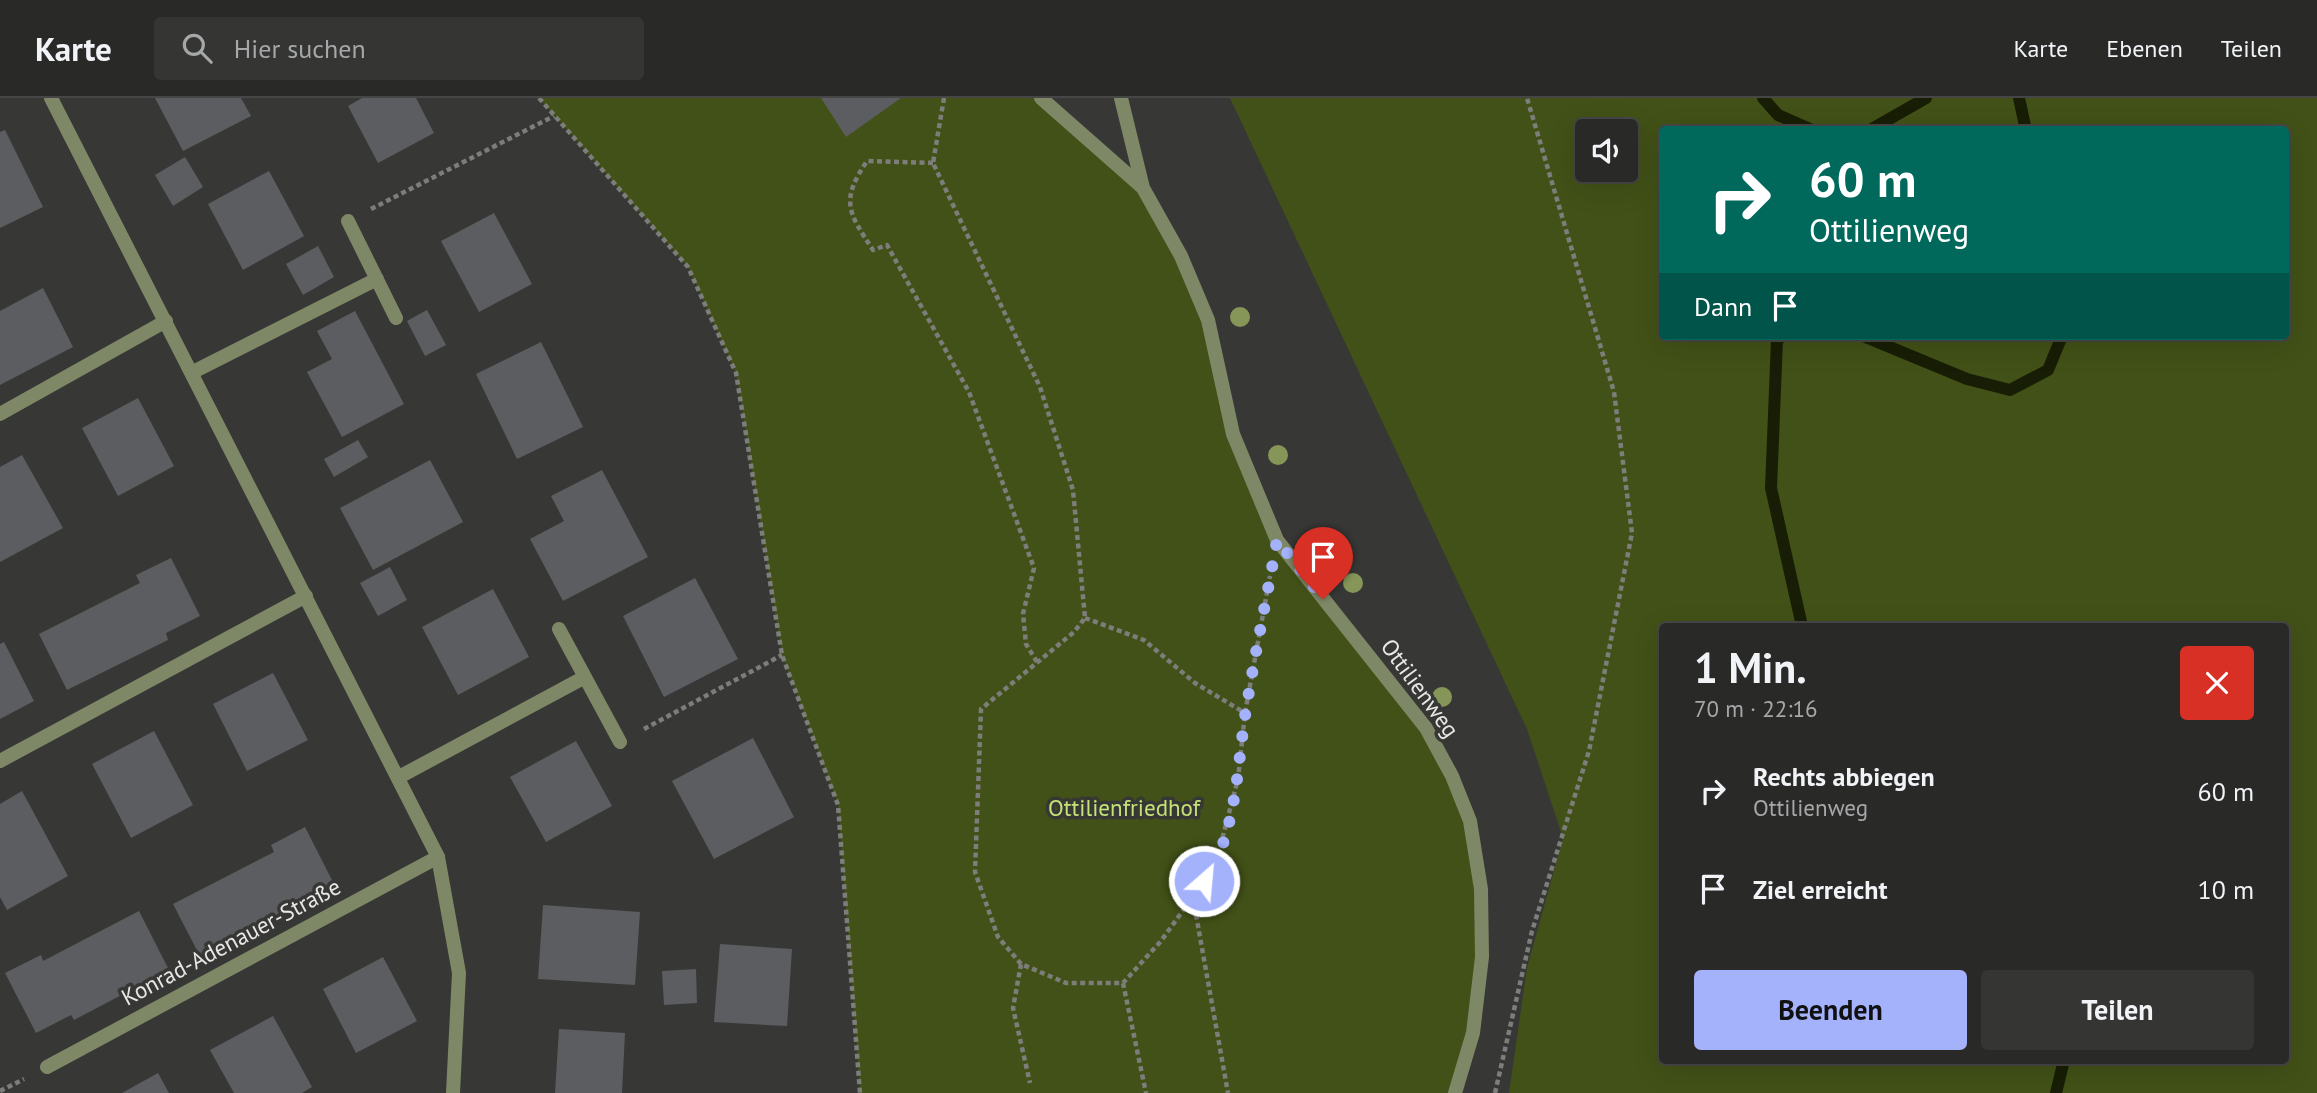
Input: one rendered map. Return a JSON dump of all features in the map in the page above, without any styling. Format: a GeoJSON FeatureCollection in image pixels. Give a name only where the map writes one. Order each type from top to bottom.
{"type":"FeatureCollection","features":[{"type":"Feature","properties":{"kind":"street"},"geometry":{"type":"LineString","coordinates":[[51,98],[438,857],[459,973],[453,1093]]}},
{"type":"Feature","properties":{"kind":"street","name":"Ottilienweg"},"geometry":{"type":"LineString","coordinates":[[1041,98],[1143,188]]}},
{"type":"Feature","properties":{"kind":"street","name":"Ottilienweg"},"geometry":{"type":"LineString","coordinates":[[1121,98],[1143,188],[1181,256],[1208,320],[1233,434],[1277,540],[1426,728],[1452,776],[1470,821],[1481,889],[1482,957],[1473,1033],[1455,1093]]}},
{"type":"Feature","properties":{"kind":"street"},"geometry":{"type":"LineString","coordinates":[[348,221],[396,318]]}},
{"type":"Feature","properties":{"kind":"street"},"geometry":{"type":"LineString","coordinates":[[193,372],[377,279]]}},
{"type":"Feature","properties":{"kind":"street"},"geometry":{"type":"LineString","coordinates":[[0,414],[166,321]]}},
{"type":"Feature","properties":{"kind":"street"},"geometry":{"type":"LineString","coordinates":[[0,761],[306,596]]}},
{"type":"Feature","properties":{"kind":"street"},"geometry":{"type":"LineString","coordinates":[[559,629],[620,742]]}},
{"type":"Feature","properties":{"kind":"street"},"geometry":{"type":"LineString","coordinates":[[399,778],[585,677]]}},
{"type":"Feature","properties":{"kind":"street","name":"Konrad-Adenauer-Straße"},"geometry":{"type":"LineString","coordinates":[[47,1067],[438,857]]}},
{"type":"Feature","properties":{"kind":"path"},"geometry":{"type":"LineString","coordinates":[[539,98],[688,267],[736,373],[782,655],[838,805],[860,1093]]}},
{"type":"Feature","properties":{"kind":"path"},"geometry":{"type":"LineString","coordinates":[[944,98],[933,163],[1040,387],[1073,489],[1084,618],[1074,632],[981,709],[975,872],[998,937],[1021,964],[1066,983],[1124,983],[1161,941],[1215,866],[1238,779],[1245,713],[1277,540]]}},
{"type":"Feature","properties":{"kind":"path"},"geometry":{"type":"LineString","coordinates":[[1495,1093],[1532,931],[1589,751],[1632,533],[1615,392],[1527,98]]}},
{"type":"Feature","properties":{"kind":"path"},"geometry":{"type":"LineString","coordinates":[[348,221],[554,116]]}},
{"type":"Feature","properties":{"kind":"path"},"geometry":{"type":"LineString","coordinates":[[933,163],[867,161],[850,186],[852,218],[873,250],[887,246],[969,392],[1034,568],[1023,614],[1026,645],[1037,662]]}},
{"type":"Feature","properties":{"kind":"path"},"geometry":{"type":"LineString","coordinates":[[1084,618],[1144,640],[1195,683],[1245,713]]}},
{"type":"Feature","properties":{"kind":"path"},"geometry":{"type":"LineString","coordinates":[[620,742],[782,655]]}},
{"type":"Feature","properties":{"kind":"path"},"geometry":{"type":"LineString","coordinates":[[1192,897],[1228,1093]]}},
{"type":"Feature","properties":{"kind":"path"},"geometry":{"type":"LineString","coordinates":[[1021,964],[1013,1008],[1030,1083]]}},
{"type":"Feature","properties":{"kind":"path"},"geometry":{"type":"LineString","coordinates":[[1124,983],[1146,1093]]}},
{"type":"Feature","properties":{"kind":"green space","name":"Ottilienfriedhof"},"geometry":{"type":"Polygon","coordinates":[[[539,98],[1041,98],[1143,188],[1208,320],[1233,434],[1277,540],[1426,728],[1470,821],[1482,957],[1455,1093],[860,1093],[838,805],[782,655],[736,373],[688,267],[539,98]]]}},
{"type":"Feature","properties":{"kind":"green space"},"geometry":{"type":"Polygon","coordinates":[[[1230,98],[2317,98],[2317,1093],[1509,1093],[1527,968],[1563,838],[1527,729],[1230,98]]]}},
{"type":"Feature","properties":{"kind":"building"},"geometry":{"type":"Polygon","coordinates":[[[155,98],[241,98],[251,116],[183,151],[155,98]]]}},
{"type":"Feature","properties":{"kind":"building"},"geometry":{"type":"Polygon","coordinates":[[[362,98],[416,98],[434,133],[378,163],[348,106],[362,98]]]}},
{"type":"Feature","properties":{"kind":"building"},"geometry":{"type":"Polygon","coordinates":[[[821,98],[901,98],[846,137],[821,98]]]}},
{"type":"Feature","properties":{"kind":"building"},"geometry":{"type":"Polygon","coordinates":[[[5,130],[43,207],[0,228],[0,132],[5,130]]]}},
{"type":"Feature","properties":{"kind":"building"},"geometry":{"type":"Polygon","coordinates":[[[185,157],[203,187],[173,206],[155,175],[185,157]]]}},
{"type":"Feature","properties":{"kind":"building"},"geometry":{"type":"Polygon","coordinates":[[[269,171],[304,236],[243,270],[208,204],[269,171]]]}},
{"type":"Feature","properties":{"kind":"building"},"geometry":{"type":"Polygon","coordinates":[[[494,213],[532,284],[479,312],[441,241],[494,213]]]}},
{"type":"Feature","properties":{"kind":"building"},"geometry":{"type":"Polygon","coordinates":[[[318,246],[334,277],[303,295],[286,264],[318,246]]]}},
{"type":"Feature","properties":{"kind":"building"},"geometry":{"type":"Polygon","coordinates":[[[43,288],[73,347],[0,385],[0,311],[43,288]]]}},
{"type":"Feature","properties":{"kind":"building"},"geometry":{"type":"Polygon","coordinates":[[[427,310],[446,345],[425,356],[407,321],[427,310]]]}},
{"type":"Feature","properties":{"kind":"building"},"geometry":{"type":"Polygon","coordinates":[[[355,311],[404,404],[342,437],[307,372],[332,359],[317,331],[355,311]]]}},
{"type":"Feature","properties":{"kind":"building"},"geometry":{"type":"Polygon","coordinates":[[[541,342],[583,427],[517,459],[476,374],[541,342]]]}},
{"type":"Feature","properties":{"kind":"building"},"geometry":{"type":"Polygon","coordinates":[[[138,398],[174,466],[118,496],[82,428],[138,398]]]}},
{"type":"Feature","properties":{"kind":"building"},"geometry":{"type":"Polygon","coordinates":[[[358,440],[368,457],[334,477],[324,459],[358,440]]]}},
{"type":"Feature","properties":{"kind":"building"},"geometry":{"type":"Polygon","coordinates":[[[22,455],[63,528],[0,562],[0,467],[22,455]]]}},
{"type":"Feature","properties":{"kind":"building"},"geometry":{"type":"Polygon","coordinates":[[[430,460],[463,522],[373,570],[340,508],[430,460]]]}},
{"type":"Feature","properties":{"kind":"building"},"geometry":{"type":"Polygon","coordinates":[[[602,470],[648,557],[563,601],[530,539],[564,521],[551,496],[602,470]]]}},
{"type":"Feature","properties":{"kind":"building"},"geometry":{"type":"Polygon","coordinates":[[[171,558],[200,616],[166,633],[168,640],[67,690],[39,634],[140,583],[136,575],[171,558]]]}},
{"type":"Feature","properties":{"kind":"building"},"geometry":{"type":"Polygon","coordinates":[[[390,567],[407,600],[378,616],[360,583],[390,567]]]}},
{"type":"Feature","properties":{"kind":"building"},"geometry":{"type":"Polygon","coordinates":[[[695,578],[738,659],[664,697],[623,616],[695,578]]]}},
{"type":"Feature","properties":{"kind":"building"},"geometry":{"type":"Polygon","coordinates":[[[493,589],[529,657],[458,695],[422,627],[493,589]]]}},
{"type":"Feature","properties":{"kind":"building"},"geometry":{"type":"Polygon","coordinates":[[[4,642],[34,701],[0,719],[0,644],[4,642]]]}},
{"type":"Feature","properties":{"kind":"building"},"geometry":{"type":"Polygon","coordinates":[[[273,673],[308,740],[247,771],[213,704],[273,673]]]}},
{"type":"Feature","properties":{"kind":"building"},"geometry":{"type":"Polygon","coordinates":[[[154,731],[193,805],[131,838],[92,764],[154,731]]]}},
{"type":"Feature","properties":{"kind":"building"},"geometry":{"type":"Polygon","coordinates":[[[753,738],[794,817],[714,859],[672,781],[753,738]]]}},
{"type":"Feature","properties":{"kind":"building"},"geometry":{"type":"Polygon","coordinates":[[[576,741],[612,806],[546,842],[510,777],[576,741]]]}},
{"type":"Feature","properties":{"kind":"building"},"geometry":{"type":"Polygon","coordinates":[[[22,791],[68,876],[7,910],[0,897],[0,804],[22,791]]]}},
{"type":"Feature","properties":{"kind":"building"},"geometry":{"type":"Polygon","coordinates":[[[305,827],[335,886],[300,903],[303,909],[202,960],[173,904],[274,852],[271,845],[305,827]]]}},
{"type":"Feature","properties":{"kind":"building"},"geometry":{"type":"Polygon","coordinates":[[[543,905],[640,912],[635,985],[538,979],[543,905]]]}},
{"type":"Feature","properties":{"kind":"building"},"geometry":{"type":"Polygon","coordinates":[[[139,911],[169,970],[74,1020],[71,1015],[36,1033],[5,973],[41,955],[43,961],[139,911]]]}},
{"type":"Feature","properties":{"kind":"building"},"geometry":{"type":"Polygon","coordinates":[[[720,944],[792,949],[787,1026],[714,1022],[720,944]]]}},
{"type":"Feature","properties":{"kind":"building"},"geometry":{"type":"Polygon","coordinates":[[[383,957],[417,1021],[356,1053],[323,989],[383,957]]]}},
{"type":"Feature","properties":{"kind":"building"},"geometry":{"type":"Polygon","coordinates":[[[696,969],[697,1003],[664,1005],[662,971],[696,969]]]}},
{"type":"Feature","properties":{"kind":"building"},"geometry":{"type":"Polygon","coordinates":[[[273,1016],[312,1087],[302,1093],[234,1093],[210,1050],[273,1016]]]}},
{"type":"Feature","properties":{"kind":"building"},"geometry":{"type":"Polygon","coordinates":[[[559,1029],[625,1033],[622,1093],[555,1093],[559,1029]]]}},
{"type":"Feature","properties":{"kind":"building"},"geometry":{"type":"Polygon","coordinates":[[[158,1073],[169,1093],[122,1093],[158,1073]]]}},
{"type":"Feature","properties":{"kind":"waterway"},"geometry":{"type":"LineString","coordinates":[[1763,98],[1778,115],[1803,126]]}},
{"type":"Feature","properties":{"kind":"waterway"},"geometry":{"type":"LineString","coordinates":[[1877,126],[1926,98]]}},
{"type":"Feature","properties":{"kind":"waterway"},"geometry":{"type":"LineString","coordinates":[[2019,98],[2025,126]]}},
{"type":"Feature","properties":{"kind":"waterway"},"geometry":{"type":"LineString","coordinates":[[1777,340],[1771,488],[1801,623]]}},
{"type":"Feature","properties":{"kind":"waterway"},"geometry":{"type":"LineString","coordinates":[[1873,340],[1967,379],[2010,390],[2048,370],[2060,340]]}},
{"type":"Feature","properties":{"kind":"waterway"},"geometry":{"type":"LineString","coordinates":[[2056,1093],[2063,1064]]}},
{"type":"Feature","properties":{"kind":"route"},"geometry":{"type":"LineString","coordinates":[[1204,881],[1215,866],[1238,779],[1245,713],[1277,540],[1323,599]]}}]}
